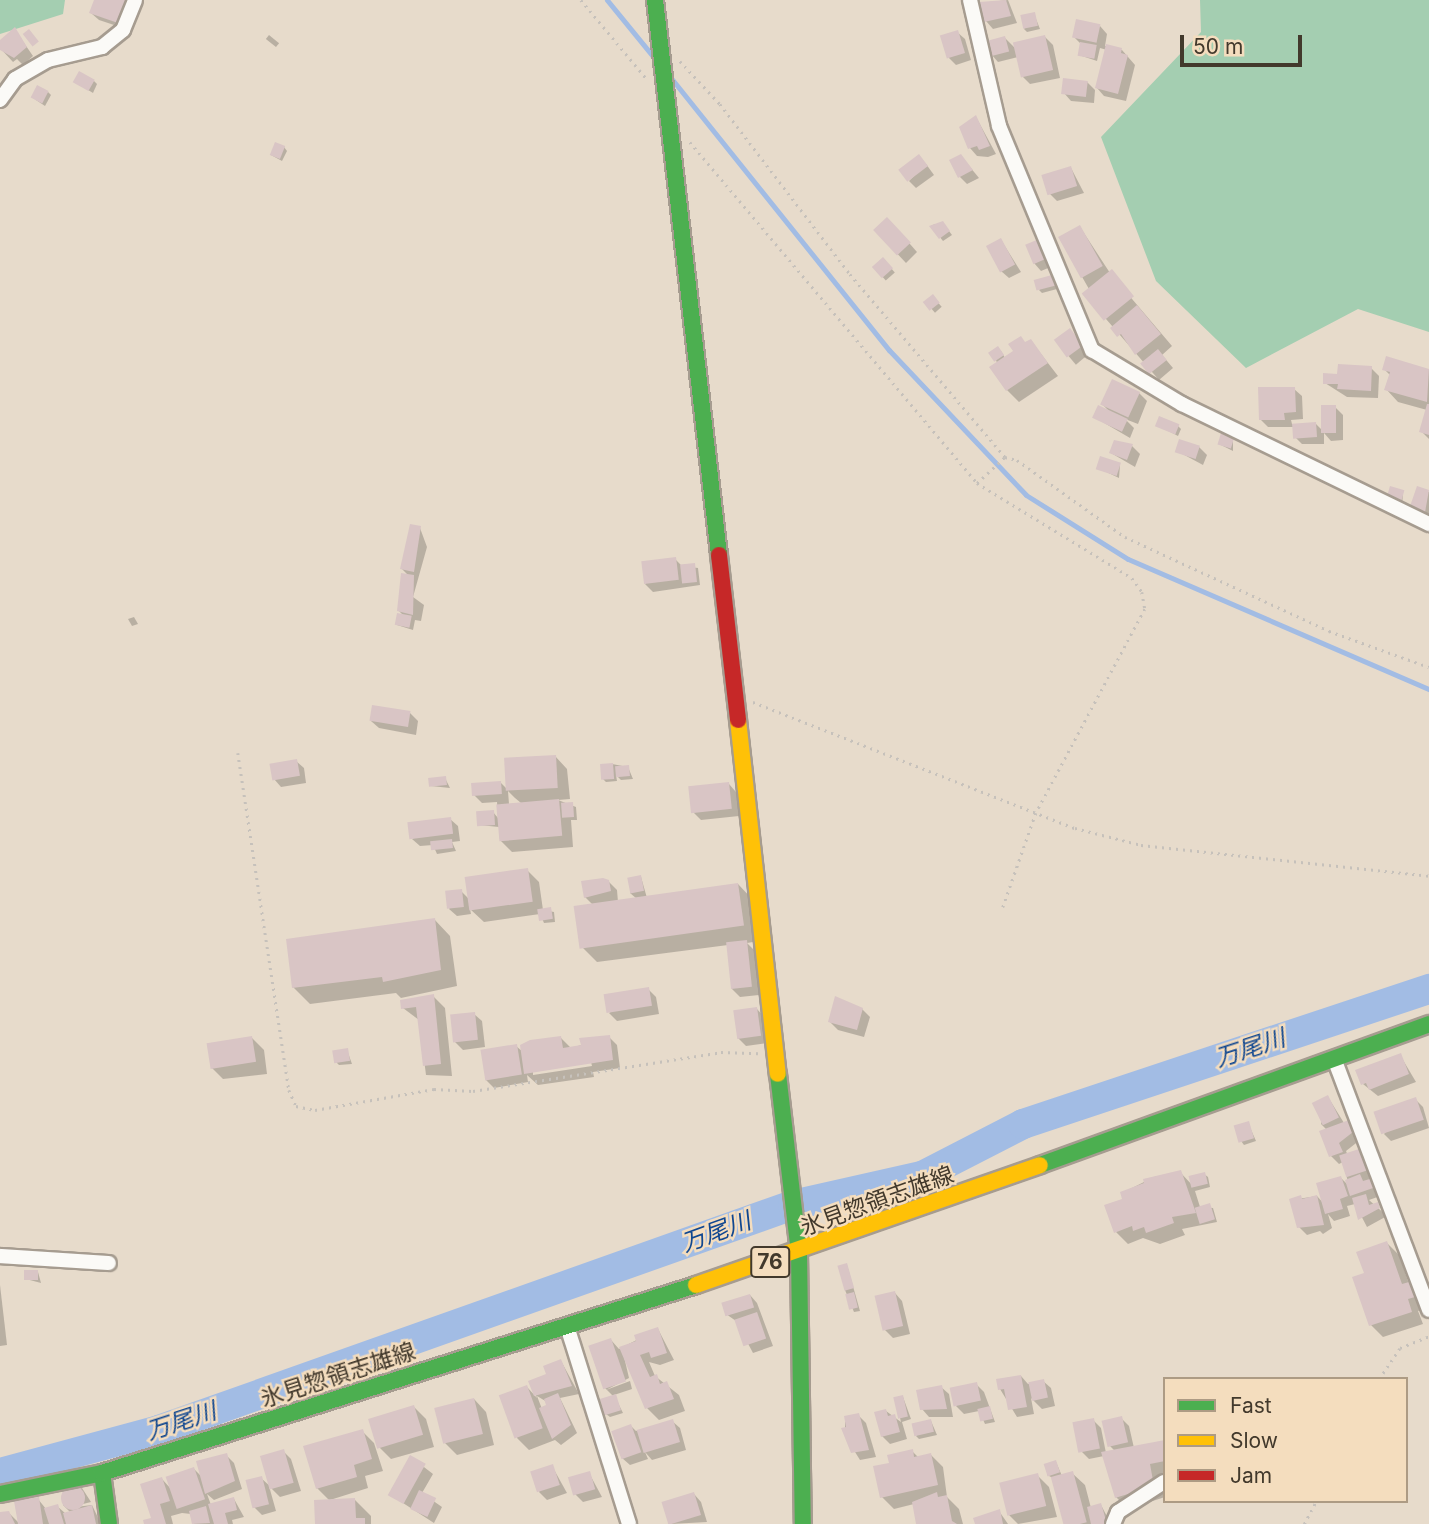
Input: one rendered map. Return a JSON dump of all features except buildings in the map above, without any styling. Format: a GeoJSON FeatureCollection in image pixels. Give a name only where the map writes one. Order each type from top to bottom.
{"type":"FeatureCollection","features":[{"type":"Feature","properties":{"kind":"main road"},"geometry":{"type":"LineString","coordinates":[[655,0],[792,1220],[799,1253],[803,1524]]}},
{"type":"Feature","properties":{"kind":"main road","name":"氷見惣領志雄線"},"geometry":{"type":"LineString","coordinates":[[0,1494],[102,1473],[799,1253],[1335,1061],[1429,1024]]}},
{"type":"Feature","properties":{"kind":"main road"},"geometry":{"type":"LineString","coordinates":[[102,1473],[110,1524]]}},
{"type":"Feature","properties":{"kind":"street"},"geometry":{"type":"LineString","coordinates":[[0,100],[15,79],[48,60],[102,47],[123,30],[135,0]]}},
{"type":"Feature","properties":{"kind":"street"},"geometry":{"type":"LineString","coordinates":[[970,0],[999,126],[1092,350],[1182,404],[1429,524]]}},
{"type":"Feature","properties":{"kind":"street"},"geometry":{"type":"LineString","coordinates":[[1335,1061],[1429,1310]]}},
{"type":"Feature","properties":{"kind":"street"},"geometry":{"type":"LineString","coordinates":[[0,1255],[109,1263]]}},
{"type":"Feature","properties":{"kind":"street"},"geometry":{"type":"LineString","coordinates":[[567,1326],[629,1524]]}},
{"type":"Feature","properties":{"kind":"street"},"geometry":{"type":"LineString","coordinates":[[1113,1524],[1118,1512],[1163,1483]]}},
{"type":"Feature","properties":{"kind":"path"},"geometry":{"type":"LineString","coordinates":[[581,0],[639,72],[664,89]]}},
{"type":"Feature","properties":{"kind":"path"},"geometry":{"type":"LineString","coordinates":[[659,45],[720,104],[850,274],[1005,457],[1017,460],[1125,537],[1329,631],[1429,667]]}},
{"type":"Feature","properties":{"kind":"path"},"geometry":{"type":"LineString","coordinates":[[668,125],[697,148],[977,483],[1132,578],[1142,592],[1145,608],[1036,813],[1003,907]]}},
{"type":"Feature","properties":{"kind":"path"},"geometry":{"type":"LineString","coordinates":[[977,483],[1005,457]]}},
{"type":"Feature","properties":{"kind":"path"},"geometry":{"type":"LineString","coordinates":[[734,694],[1036,813],[1141,845],[1429,876]]}},
{"type":"Feature","properties":{"kind":"path"},"geometry":{"type":"LineString","coordinates":[[238,753],[289,1090],[296,1106],[315,1110],[434,1089],[473,1091],[721,1052],[775,1054]]}},
{"type":"Feature","properties":{"kind":"path"},"geometry":{"type":"LineString","coordinates":[[1380,1377],[1400,1348],[1429,1336]]}},
{"type":"Feature","properties":{"kind":"path"},"geometry":{"type":"LineString","coordinates":[[1304,1524],[1315,1503]]}},
{"type":"Feature","properties":{"kind":"green space"},"geometry":{"type":"Polygon","coordinates":[[[0,0],[65,0],[63,14],[0,34],[0,0]]]}},
{"type":"Feature","properties":{"kind":"green space"},"geometry":{"type":"Polygon","coordinates":[[[1200,0],[1429,0],[1429,332],[1358,309],[1246,368],[1156,281],[1101,137],[1201,32],[1200,0]]]}},
{"type":"Feature","properties":{"kind":"waterway"},"geometry":{"type":"LineString","coordinates":[[607,0],[656,60]]}},
{"type":"Feature","properties":{"kind":"waterway"},"geometry":{"type":"LineString","coordinates":[[671,78],[889,350],[1026,495],[1128,559],[1429,689]]}},
{"type":"Feature","properties":{"kind":"waterway","name":"万尾川"},"geometry":{"type":"LineString","coordinates":[[0,1473],[159,1430],[793,1205],[922,1176],[1023,1124],[1429,989]]}},
{"type":"Feature","properties":{"kind":"traffic: fast"},"geometry":{"type":"LineString","coordinates":[[655,0],[719,555]]}},
{"type":"Feature","properties":{"kind":"traffic: fast"},"geometry":{"type":"LineString","coordinates":[[1040,1165],[1429,1024]]}},
{"type":"Feature","properties":{"kind":"traffic: fast"},"geometry":{"type":"LineString","coordinates":[[778,1074],[799,1253],[803,1524]]}},
{"type":"Feature","properties":{"kind":"traffic: fast"},"geometry":{"type":"LineString","coordinates":[[0,1494],[102,1473],[696,1285]]}},
{"type":"Feature","properties":{"kind":"traffic: fast"},"geometry":{"type":"LineString","coordinates":[[102,1473],[109,1524]]}},
{"type":"Feature","properties":{"kind":"traffic: slow"},"geometry":{"type":"LineString","coordinates":[[738,720],[778,1074]]}},
{"type":"Feature","properties":{"kind":"traffic: slow"},"geometry":{"type":"LineString","coordinates":[[696,1285],[1040,1165]]}},
{"type":"Feature","properties":{"kind":"traffic: jam"},"geometry":{"type":"LineString","coordinates":[[719,555],[738,720]]}}]}
